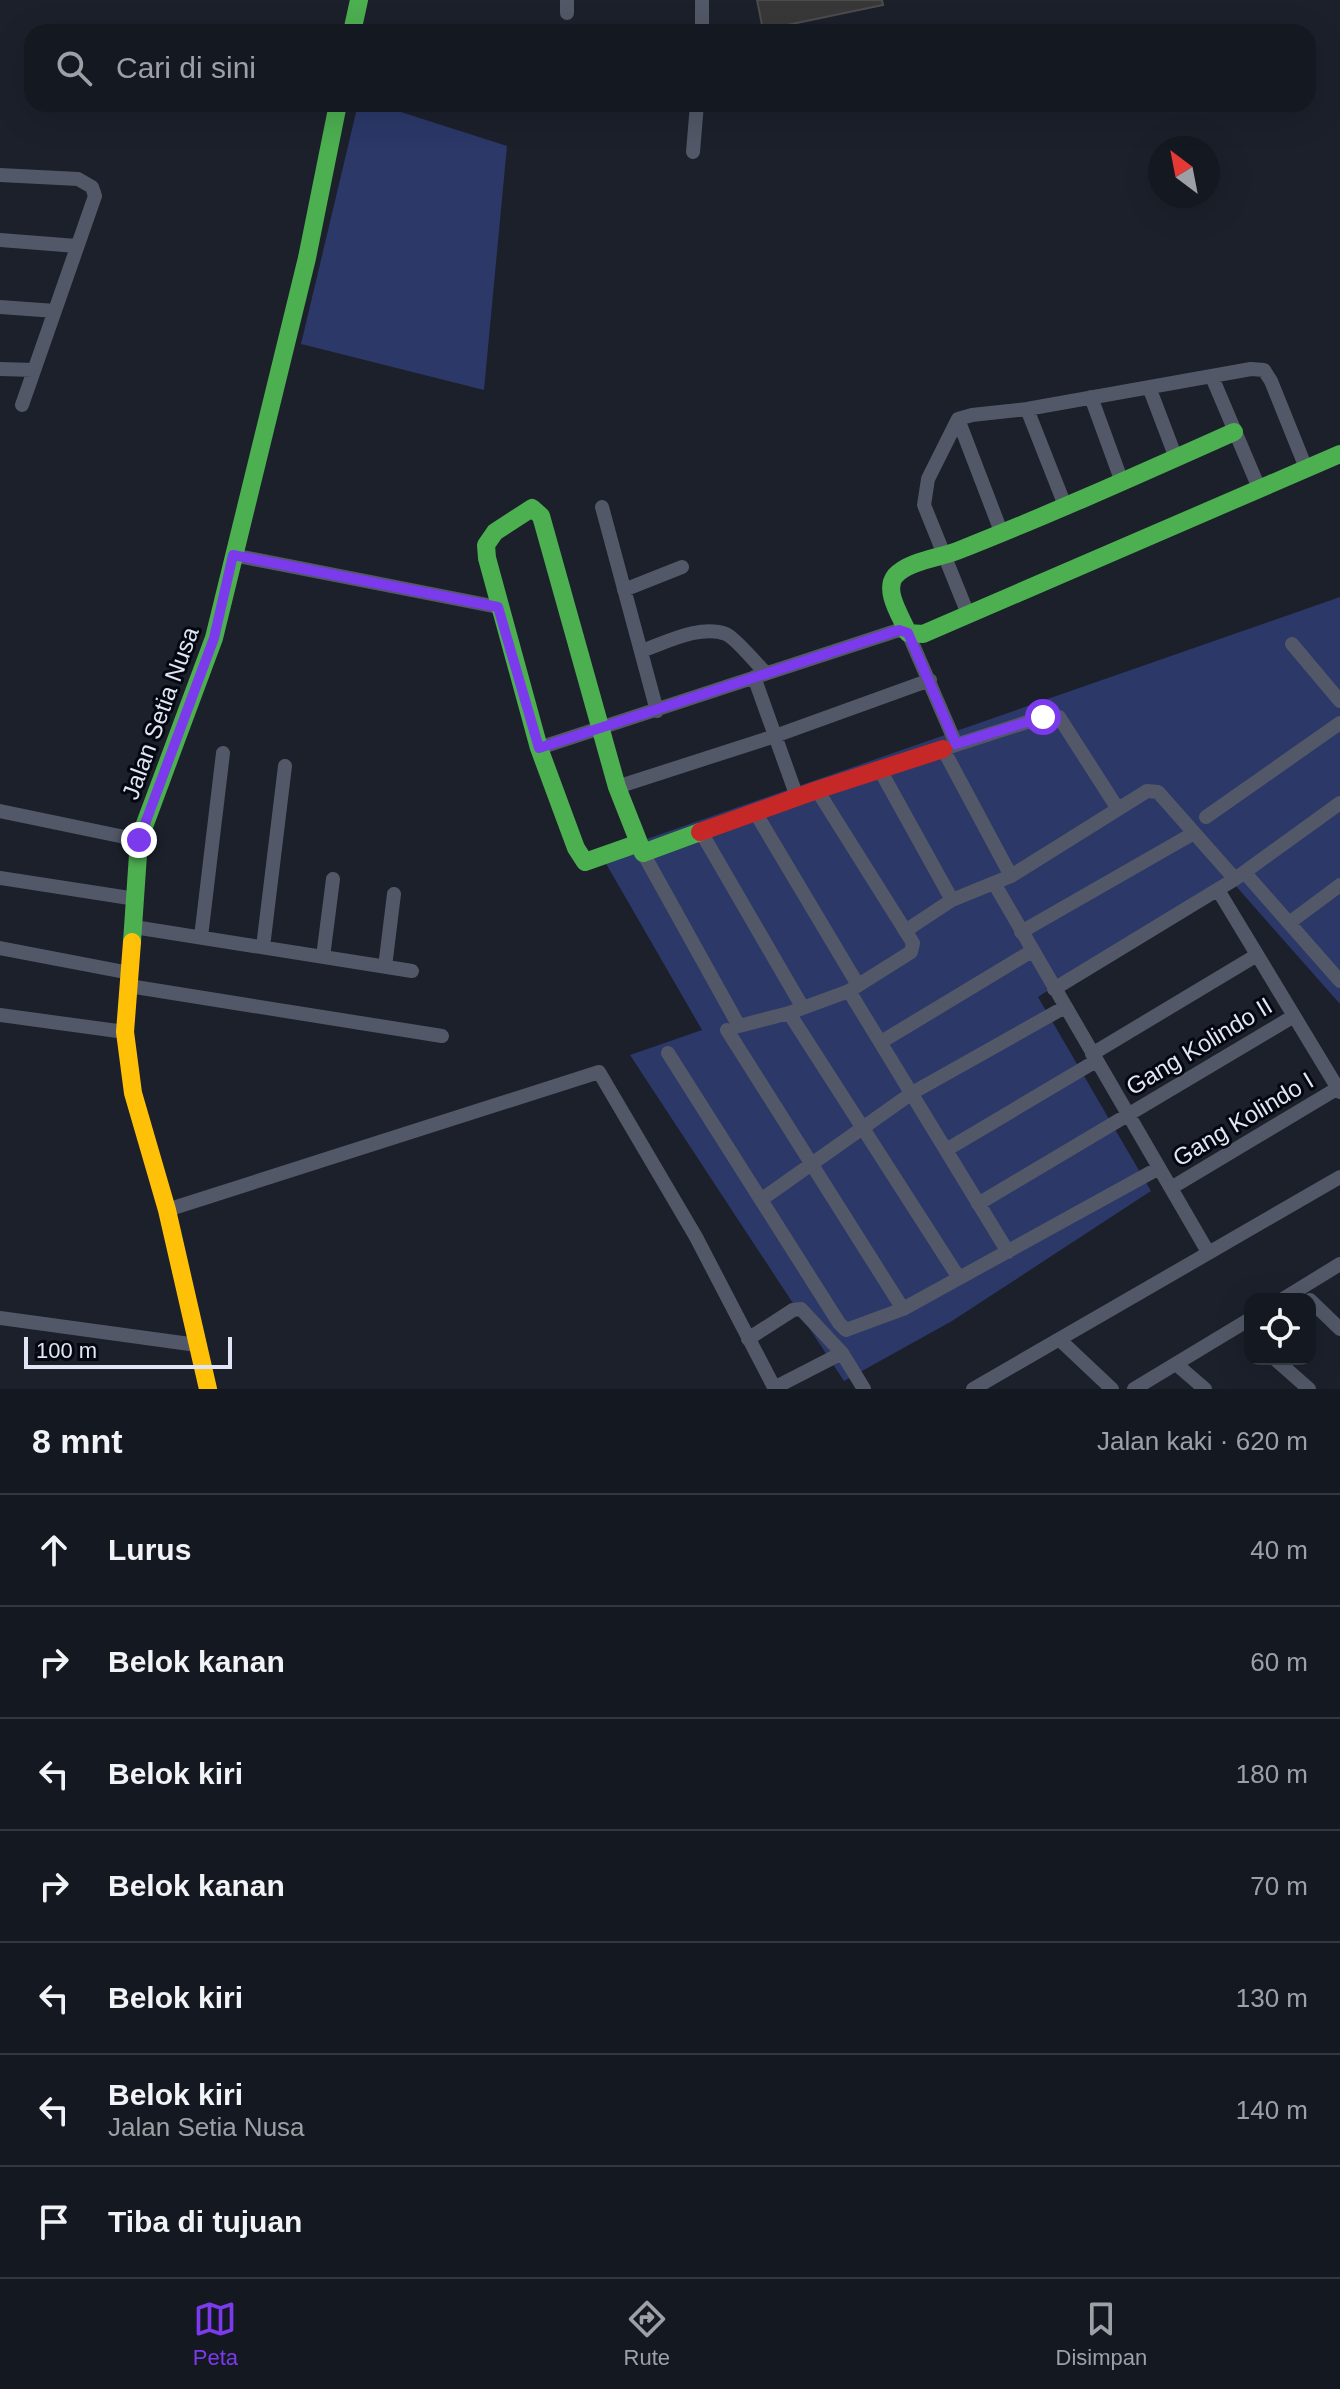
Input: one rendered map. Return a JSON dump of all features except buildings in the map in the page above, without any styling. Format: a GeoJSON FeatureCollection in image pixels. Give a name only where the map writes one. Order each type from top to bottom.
{"type":"FeatureCollection","features":[{"type":"Feature","properties":{"kind":"street"},"geometry":{"type":"LineString","coordinates":[[354,24],[359,0]]}},
{"type":"Feature","properties":{"kind":"street"},"geometry":{"type":"LineString","coordinates":[[702,0],[702,24]]}},
{"type":"Feature","properties":{"kind":"street","name":"Jalan Setia Nusa"},"geometry":{"type":"LineString","coordinates":[[208,1389],[167,1210],[133,1093],[125,1032],[139,840],[214,638],[307,258],[336,112]]}},
{"type":"Feature","properties":{"kind":"street"},"geometry":{"type":"LineString","coordinates":[[693,152],[696,112]]}},
{"type":"Feature","properties":{"kind":"street"},"geometry":{"type":"LineString","coordinates":[[0,175],[86,182],[95,196],[22,405]]}},
{"type":"Feature","properties":{"kind":"street"},"geometry":{"type":"LineString","coordinates":[[0,240],[77,246]]}},
{"type":"Feature","properties":{"kind":"street"},"geometry":{"type":"LineString","coordinates":[[0,307],[55,311]]}},
{"type":"Feature","properties":{"kind":"street"},"geometry":{"type":"LineString","coordinates":[[0,369],[34,370]]}},
{"type":"Feature","properties":{"kind":"street"},"geometry":{"type":"LineString","coordinates":[[958,419],[1251,369],[1264,370],[1306,468]]}},
{"type":"Feature","properties":{"kind":"street"},"geometry":{"type":"LineString","coordinates":[[1212,377],[1259,488]]}},
{"type":"Feature","properties":{"kind":"street"},"geometry":{"type":"LineString","coordinates":[[1149,387],[1176,458]]}},
{"type":"Feature","properties":{"kind":"street"},"geometry":{"type":"LineString","coordinates":[[1091,397],[1122,482]]}},
{"type":"Feature","properties":{"kind":"street"},"geometry":{"type":"LineString","coordinates":[[1027,409],[1066,508]]}},
{"type":"Feature","properties":{"kind":"street"},"geometry":{"type":"LineString","coordinates":[[958,419],[1002,534]]}},
{"type":"Feature","properties":{"kind":"street"},"geometry":{"type":"LineString","coordinates":[[958,419],[928,479],[924,505],[968,614]]}},
{"type":"Feature","properties":{"kind":"street"},"geometry":{"type":"LineString","coordinates":[[1011,876],[949,746],[930,680],[892,596],[891,584],[896,575],[908,567],[1066,508],[1234,432]]}},
{"type":"Feature","properties":{"kind":"street"},"geometry":{"type":"LineString","coordinates":[[539,748],[899,630],[923,634],[1340,454]]}},
{"type":"Feature","properties":{"kind":"street"},"geometry":{"type":"LineString","coordinates":[[602,507],[657,711]]}},
{"type":"Feature","properties":{"kind":"street"},"geometry":{"type":"LineString","coordinates":[[817,790],[913,943],[911,952],[854,988],[796,1010],[739,1026],[641,848],[617,787],[541,516],[532,508],[495,532],[486,545],[498,607],[539,748],[576,848],[585,862],[641,848],[701,832],[817,790],[1043,717],[1059,717],[1118,809]]}},
{"type":"Feature","properties":{"kind":"street"},"geometry":{"type":"LineString","coordinates":[[233,555],[498,607]]}},
{"type":"Feature","properties":{"kind":"street"},"geometry":{"type":"LineString","coordinates":[[624,590],[682,567]]}},
{"type":"Feature","properties":{"kind":"street"},"geometry":{"type":"LineString","coordinates":[[641,651],[689,634],[711,632],[728,635],[760,675],[775,736],[797,797]]}},
{"type":"Feature","properties":{"kind":"street"},"geometry":{"type":"LineString","coordinates":[[1292,644],[1340,701]]}},
{"type":"Feature","properties":{"kind":"street"},"geometry":{"type":"LineString","coordinates":[[617,787],[775,736],[930,680]]}},
{"type":"Feature","properties":{"kind":"street"},"geometry":{"type":"LineString","coordinates":[[1206,817],[1340,723]]}},
{"type":"Feature","properties":{"kind":"street"},"geometry":{"type":"LineString","coordinates":[[201,937],[223,753]]}},
{"type":"Feature","properties":{"kind":"street"},"geometry":{"type":"LineString","coordinates":[[263,947],[285,766]]}},
{"type":"Feature","properties":{"kind":"street"},"geometry":{"type":"LineString","coordinates":[[880,770],[952,900]]}},
{"type":"Feature","properties":{"kind":"street"},"geometry":{"type":"LineString","coordinates":[[905,931],[952,900],[1011,876],[1147,791],[1158,792],[1194,833],[1334,962],[1340,981]]}},
{"type":"Feature","properties":{"kind":"street"},"geometry":{"type":"LineString","coordinates":[[1054,989],[1240,876],[1340,803]]}},
{"type":"Feature","properties":{"kind":"street"},"geometry":{"type":"LineString","coordinates":[[0,811],[139,840]]}},
{"type":"Feature","properties":{"kind":"street"},"geometry":{"type":"LineString","coordinates":[[755,812],[881,1042],[1008,1252]]}},
{"type":"Feature","properties":{"kind":"street"},"geometry":{"type":"LineString","coordinates":[[701,832],[863,1128],[959,1278]]}},
{"type":"Feature","properties":{"kind":"street"},"geometry":{"type":"LineString","coordinates":[[1021,932],[1194,833]]}},
{"type":"Feature","properties":{"kind":"street"},"geometry":{"type":"LineString","coordinates":[[0,878],[136,899]]}},
{"type":"Feature","properties":{"kind":"street"},"geometry":{"type":"LineString","coordinates":[[323,957],[333,879]]}},
{"type":"Feature","properties":{"kind":"street"},"geometry":{"type":"LineString","coordinates":[[994,883],[1208,1252]]}},
{"type":"Feature","properties":{"kind":"street"},"geometry":{"type":"LineString","coordinates":[[1289,923],[1340,885]]}},
{"type":"Feature","properties":{"kind":"street"},"geometry":{"type":"LineString","coordinates":[[1218,890],[1339,1090]]}},
{"type":"Feature","properties":{"kind":"street"},"geometry":{"type":"LineString","coordinates":[[385,967],[394,894]]}},
{"type":"Feature","properties":{"kind":"street"},"geometry":{"type":"LineString","coordinates":[[134,927],[412,971]]}},
{"type":"Feature","properties":{"kind":"street"},"geometry":{"type":"LineString","coordinates":[[0,948],[130,979],[442,1036]]}},
{"type":"Feature","properties":{"kind":"street"},"geometry":{"type":"LineString","coordinates":[[881,1042],[1032,951]]}},
{"type":"Feature","properties":{"kind":"street"},"geometry":{"type":"LineString","coordinates":[[946,1150],[1257,955]]}},
{"type":"Feature","properties":{"kind":"street"},"geometry":{"type":"LineString","coordinates":[[762,1199],[912,1093],[1065,1007]]}},
{"type":"Feature","properties":{"kind":"street"},"geometry":{"type":"LineString","coordinates":[[0,1015],[125,1032]]}},
{"type":"Feature","properties":{"kind":"street","name":"Gang Kolindo II"},"geometry":{"type":"LineString","coordinates":[[978,1204],[1294,1016]]}},
{"type":"Feature","properties":{"kind":"street"},"geometry":{"type":"LineString","coordinates":[[727,1030],[903,1309]]}},
{"type":"Feature","properties":{"kind":"street"},"geometry":{"type":"LineString","coordinates":[[668,1053],[843,1327],[853,1329],[903,1309],[1159,1168]]}},
{"type":"Feature","properties":{"kind":"street"},"geometry":{"type":"LineString","coordinates":[[167,1210],[599,1072],[696,1237],[774,1388],[842,1353]]}},
{"type":"Feature","properties":{"kind":"street","name":"Gang Kolindo I"},"geometry":{"type":"LineString","coordinates":[[1171,1188],[1339,1090]]}},
{"type":"Feature","properties":{"kind":"street"},"geometry":{"type":"LineString","coordinates":[[973,1389],[1340,1177]]}},
{"type":"Feature","properties":{"kind":"street"},"geometry":{"type":"LineString","coordinates":[[1309,1293],[1340,1264]]}},
{"type":"Feature","properties":{"kind":"street"},"geometry":{"type":"LineString","coordinates":[[1316,1306],[1340,1329]]}},
{"type":"Feature","properties":{"kind":"street"},"geometry":{"type":"LineString","coordinates":[[748,1339],[793,1310],[801,1309],[842,1353],[864,1389]]}},
{"type":"Feature","properties":{"kind":"street"},"geometry":{"type":"LineString","coordinates":[[0,1318],[197,1345]]}},
{"type":"Feature","properties":{"kind":"street"},"geometry":{"type":"LineString","coordinates":[[1134,1389],[1244,1323]]}},
{"type":"Feature","properties":{"kind":"street"},"geometry":{"type":"LineString","coordinates":[[1060,1340],[1112,1389]]}},
{"type":"Feature","properties":{"kind":"street"},"geometry":{"type":"LineString","coordinates":[[1176,1364],[1205,1389]]}},
{"type":"Feature","properties":{"kind":"street"},"geometry":{"type":"LineString","coordinates":[[1282,1365],[1309,1389]]}},
{"type":"Feature","properties":{"kind":"shaded area"},"geometry":{"type":"Polygon","coordinates":[[[356,112],[401,112],[507,146],[484,390],[301,344],[356,112]]]}},
{"type":"Feature","properties":{"kind":"shaded area"},"geometry":{"type":"Polygon","coordinates":[[[1340,597],[1340,1004],[1227,876],[1038,997],[1151,1191],[952,1321],[844,1381],[630,1055],[702,1030],[601,855],[1340,597]]]}},
{"type":"Feature","properties":{"kind":"traffic: fast"},"geometry":{"type":"LineString","coordinates":[[354,24],[359,0]]}},
{"type":"Feature","properties":{"kind":"traffic: fast"},"geometry":{"type":"LineString","coordinates":[[132,942],[139,840],[214,638],[307,258],[336,112]]}},
{"type":"Feature","properties":{"kind":"traffic: fast"},"geometry":{"type":"LineString","coordinates":[[1234,432],[1027,523],[901,571],[895,576],[891,589],[908,633],[923,634],[1340,454]]}},
{"type":"Feature","properties":{"kind":"traffic: fast"},"geometry":{"type":"LineString","coordinates":[[639,843],[585,862],[576,848],[539,748],[486,545],[495,532],[532,508],[541,516],[617,787],[643,853],[700,832]]}},
{"type":"Feature","properties":{"kind":"traffic: slow"},"geometry":{"type":"LineString","coordinates":[[132,942],[125,1032],[133,1093],[167,1210],[208,1389]]}},
{"type":"Feature","properties":{"kind":"traffic: jam"},"geometry":{"type":"LineString","coordinates":[[700,832],[943,749]]}},
{"type":"Feature","properties":{"kind":"route"},"geometry":{"type":"LineString","coordinates":[[139,840],[214,638],[233,555],[498,607],[539,748],[899,630],[908,633],[956,744],[1043,717]]}}]}
